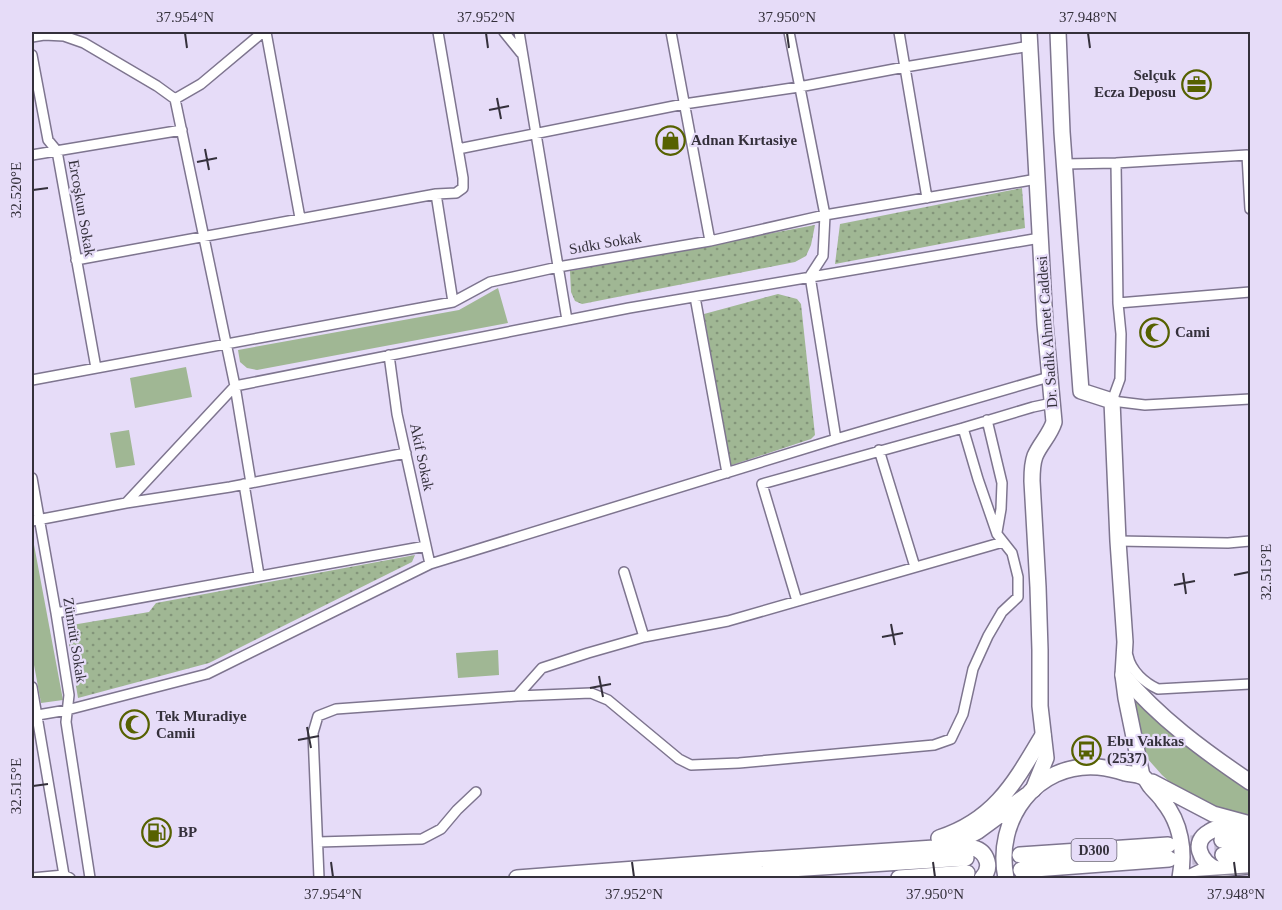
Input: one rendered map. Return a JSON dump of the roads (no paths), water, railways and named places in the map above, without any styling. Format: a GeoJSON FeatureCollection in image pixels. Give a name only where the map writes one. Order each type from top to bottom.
{"type":"FeatureCollection","features":[{"type":"Feature","properties":{"kind":"main road","name":"Dr. Sadık Ahmet Caddesi"},"geometry":{"type":"LineString","coordinates":[[1058,32],[1081,391],[1112,401]]}},
{"type":"Feature","properties":{"kind":"main road","name":"Dr. Sadık Ahmet Caddesi"},"geometry":{"type":"LineString","coordinates":[[1029,39],[1049,377],[1054,422],[1050,434],[1035,455],[1033,464],[1040,706],[1046,759],[1030,792]]}},
{"type":"Feature","properties":{"kind":"main road"},"geometry":{"type":"LineString","coordinates":[[1112,401],[1125,642],[1123,675],[1126,698],[1144,778],[1169,809],[1181,837],[1183,857],[1180,879]]}},
{"type":"Feature","properties":{"kind":"main road"},"geometry":{"type":"LineString","coordinates":[[1123,675],[1172,725],[1251,782]]}},
{"type":"Feature","properties":{"kind":"main road"},"geometry":{"type":"LineString","coordinates":[[874,852],[933,840],[961,828],[985,813],[1005,794],[1043,735]]}},
{"type":"Feature","properties":{"kind":"main road"},"geometry":{"type":"LineString","coordinates":[[934,848],[955,843],[978,831],[1052,776],[1082,767],[1113,769],[1144,778],[1213,814],[1251,824]]}},
{"type":"Feature","properties":{"kind":"main road"},"geometry":{"type":"LineString","coordinates":[[1006,879],[1003,858],[1006,835],[1014,813],[1030,792]]}},
{"type":"Feature","properties":{"kind":"main road"},"geometry":{"type":"LineString","coordinates":[[1251,824],[1214,829],[1205,834],[1199,848],[1205,862],[1251,838]]}},
{"type":"Feature","properties":{"kind":"main road"},"geometry":{"type":"LineString","coordinates":[[517,879],[754,860],[971,847],[981,851],[988,868],[986,873],[972,870],[641,879]]}},
{"type":"Feature","properties":{"kind":"main road","name":"D300"},"geometry":{"type":"LineString","coordinates":[[1020,862],[1168,852]]}},
{"type":"Feature","properties":{"kind":"main road"},"geometry":{"type":"LineString","coordinates":[[1189,879],[1220,855],[1251,853]]}},
{"type":"Feature","properties":{"kind":"main road"},"geometry":{"type":"LineString","coordinates":[[1220,855],[1251,866]]}},
{"type":"Feature","properties":{"kind":"main road"},"geometry":{"type":"LineString","coordinates":[[899,879],[972,870]]}},
{"type":"Feature","properties":{"kind":"street"},"geometry":{"type":"LineString","coordinates":[[175,99],[201,84],[264,32],[300,218]]}},
{"type":"Feature","properties":{"kind":"street"},"geometry":{"type":"LineString","coordinates":[[76,260],[436,194],[456,193],[463,188],[463,178],[438,32]]}},
{"type":"Feature","properties":{"kind":"street"},"geometry":{"type":"LineString","coordinates":[[504,32],[523,56]]}},
{"type":"Feature","properties":{"kind":"street"},"geometry":{"type":"LineString","coordinates":[[519,32],[567,320]]}},
{"type":"Feature","properties":{"kind":"street"},"geometry":{"type":"LineString","coordinates":[[671,32],[710,241]]}},
{"type":"Feature","properties":{"kind":"street"},"geometry":{"type":"LineString","coordinates":[[789,32],[825,215],[823,256],[810,276],[836,439]]}},
{"type":"Feature","properties":{"kind":"street"},"geometry":{"type":"LineString","coordinates":[[899,32],[927,198]]}},
{"type":"Feature","properties":{"kind":"street"},"geometry":{"type":"LineString","coordinates":[[32,37],[64,36],[84,43],[175,99],[235,386],[259,575]]}},
{"type":"Feature","properties":{"kind":"street"},"geometry":{"type":"LineString","coordinates":[[458,148],[684,104],[799,87],[905,67],[1029,39]]}},
{"type":"Feature","properties":{"kind":"street","name":"Ercoşkun Sokak"},"geometry":{"type":"LineString","coordinates":[[32,56],[48,140],[57,151],[96,368]]}},
{"type":"Feature","properties":{"kind":"street"},"geometry":{"type":"LineString","coordinates":[[32,154],[182,130]]}},
{"type":"Feature","properties":{"kind":"street"},"geometry":{"type":"LineString","coordinates":[[1065,164],[1249,154],[1251,209]]}},
{"type":"Feature","properties":{"kind":"street"},"geometry":{"type":"LineString","coordinates":[[1116,163],[1118,303],[1121,334],[1119,380],[1112,401],[1145,405],[1251,399]]}},
{"type":"Feature","properties":{"kind":"street","name":"Sıdkı Sokak"},"geometry":{"type":"LineString","coordinates":[[32,380],[453,302],[489,282],[558,267],[710,241],[825,215],[1037,179]]}},
{"type":"Feature","properties":{"kind":"street"},"geometry":{"type":"LineString","coordinates":[[436,194],[453,302]]}},
{"type":"Feature","properties":{"kind":"street"},"geometry":{"type":"LineString","coordinates":[[126,503],[235,386],[567,320],[810,276],[1040,238]]}},
{"type":"Feature","properties":{"kind":"street"},"geometry":{"type":"LineString","coordinates":[[1118,303],[1251,292]]}},
{"type":"Feature","properties":{"kind":"street"},"geometry":{"type":"LineString","coordinates":[[696,297],[727,473]]}},
{"type":"Feature","properties":{"kind":"street","name":"Akif Sokak"},"geometry":{"type":"LineString","coordinates":[[389,355],[397,414],[430,564]]}},
{"type":"Feature","properties":{"kind":"street"},"geometry":{"type":"LineString","coordinates":[[34,716],[67,710],[207,674],[430,564],[836,439],[1049,377]]}},
{"type":"Feature","properties":{"kind":"street"},"geometry":{"type":"LineString","coordinates":[[797,601],[762,484],[1052,403]]}},
{"type":"Feature","properties":{"kind":"street"},"geometry":{"type":"LineString","coordinates":[[987,420],[1002,483],[1000,538]]}},
{"type":"Feature","properties":{"kind":"street"},"geometry":{"type":"LineString","coordinates":[[319,879],[313,733],[318,716],[336,709],[591,693],[608,700],[679,759],[691,765],[739,763],[934,745],[951,738],[963,714],[973,669],[988,636],[1002,612],[1018,597],[1018,577],[1012,553],[1000,538],[978,479],[963,428]]}},
{"type":"Feature","properties":{"kind":"street"},"geometry":{"type":"LineString","coordinates":[[879,450],[915,567]]}},
{"type":"Feature","properties":{"kind":"street"},"geometry":{"type":"LineString","coordinates":[[35,520],[406,453]]}},
{"type":"Feature","properties":{"kind":"street","name":"Zümrüt Sokak"},"geometry":{"type":"LineString","coordinates":[[32,478],[35,520],[56,613],[69,695],[66,722],[90,879]]}},
{"type":"Feature","properties":{"kind":"street"},"geometry":{"type":"LineString","coordinates":[[517,696],[542,668],[644,637],[728,621],[915,567],[1000,538]]}},
{"type":"Feature","properties":{"kind":"street"},"geometry":{"type":"LineString","coordinates":[[1118,541],[1228,543],[1251,541]]}},
{"type":"Feature","properties":{"kind":"street"},"geometry":{"type":"LineString","coordinates":[[56,613],[426,546]]}},
{"type":"Feature","properties":{"kind":"street"},"geometry":{"type":"LineString","coordinates":[[624,572],[644,637]]}},
{"type":"Feature","properties":{"kind":"street"},"geometry":{"type":"LineString","coordinates":[[1125,642],[1130,665],[1148,685],[1158,689],[1251,684]]}},
{"type":"Feature","properties":{"kind":"street"},"geometry":{"type":"LineString","coordinates":[[32,687],[34,716],[67,877],[32,878]]}},
{"type":"Feature","properties":{"kind":"street"},"geometry":{"type":"LineString","coordinates":[[318,842],[422,839],[441,829],[476,792]]}},
{"type":"Feature","properties":{"kind":"tunnel"},"geometry":{"type":"LineString","coordinates":[[1168,845],[1222,840]]}},
{"type":"Feature","properties":{"kind":"tunnel"},"geometry":{"type":"LineString","coordinates":[[1169,859],[1223,855]]}},
{"type":"Feature","properties":{"kind":"tram line"},"geometry":{"type":"LineString","coordinates":[[1177,878],[1250,873]]}},
{"type":"Feature","properties":{"kind":"place","name":"Selçuk Ecza Deposu"},"geometry":{"type":"Point","coordinates":[1197,84]}},
{"type":"Feature","properties":{"kind":"place","name":"Adnan Kırtasiye"},"geometry":{"type":"Point","coordinates":[670,140]}},
{"type":"Feature","properties":{"kind":"place","name":"Cami"},"geometry":{"type":"Point","coordinates":[1154,332]}},
{"type":"Feature","properties":{"kind":"place","name":"Tek Muradiye Camii"},"geometry":{"type":"Point","coordinates":[135,725]}},
{"type":"Feature","properties":{"kind":"place","name":"Ebu Vakkas (2537)"},"geometry":{"type":"Point","coordinates":[1086,750]}},
{"type":"Feature","properties":{"kind":"place","name":"BP"},"geometry":{"type":"Point","coordinates":[157,832]}}]}
